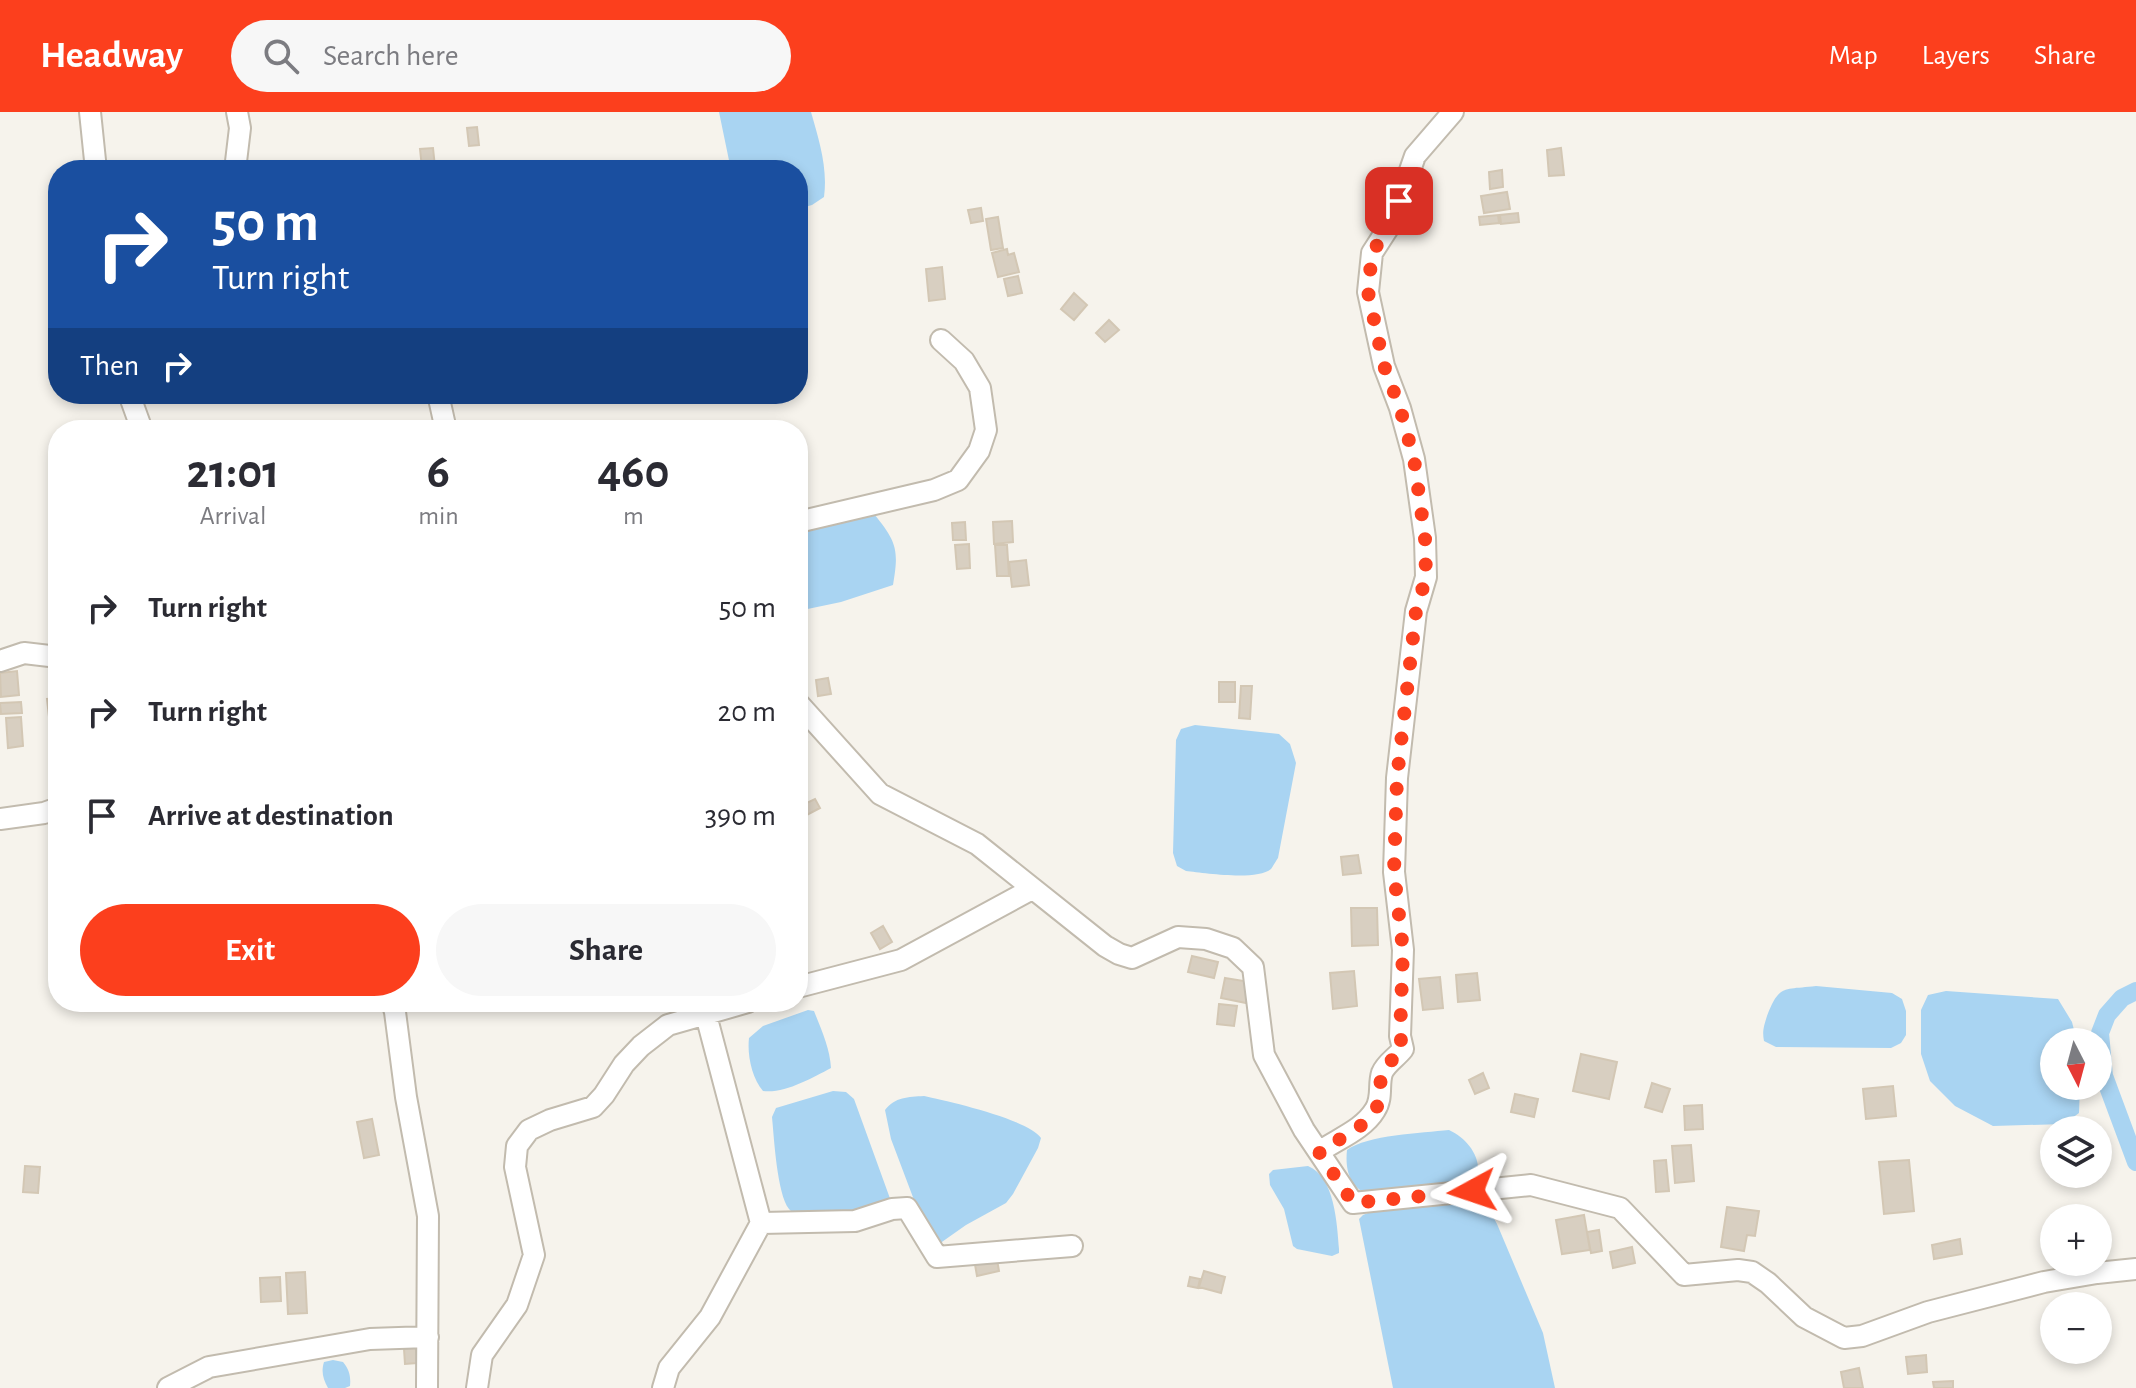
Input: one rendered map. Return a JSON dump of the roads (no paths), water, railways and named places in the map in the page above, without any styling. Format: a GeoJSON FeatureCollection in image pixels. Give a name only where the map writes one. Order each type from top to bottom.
{"type":"FeatureCollection","features":[{"type":"Feature","properties":{"kind":"street"},"geometry":{"type":"LineString","coordinates":[[90,112],[95,160]]}},
{"type":"Feature","properties":{"kind":"street"},"geometry":{"type":"LineString","coordinates":[[236,160],[240,128],[237,112]]}},
{"type":"Feature","properties":{"kind":"street"},"geometry":{"type":"LineString","coordinates":[[1319,1152],[1365,1122],[1376,1110],[1382,1095],[1381,1075],[1403,1049],[1400,1036],[1403,950],[1394,872],[1397,778],[1416,611],[1426,577],[1425,538],[1414,459],[1384,366],[1368,292],[1372,253],[1392,222],[1415,156],[1453,112]]}},
{"type":"Feature","properties":{"kind":"street"},"geometry":{"type":"LineString","coordinates":[[808,520],[934,490],[958,480],[979,451],[986,430],[980,388],[964,361],[941,340]]}},
{"type":"Feature","properties":{"kind":"street"},"geometry":{"type":"LineString","coordinates":[[0,661],[24,653],[48,656]]}},
{"type":"Feature","properties":{"kind":"street"},"geometry":{"type":"LineString","coordinates":[[808,714],[880,794],[977,844],[1119,954],[1132,958],[1178,937],[1206,939],[1233,948],[1253,967],[1264,1055],[1304,1130],[1353,1203],[1531,1185],[1620,1208],[1684,1275],[1738,1270],[1752,1272],[1804,1317],[1844,1338],[1862,1336],[1928,1312],[2044,1282],[2136,1269]]}},
{"type":"Feature","properties":{"kind":"street"},"geometry":{"type":"LineString","coordinates":[[0,819],[48,812]]}},
{"type":"Feature","properties":{"kind":"street"},"geometry":{"type":"LineString","coordinates":[[808,984],[901,960],[1032,889]]}},
{"type":"Feature","properties":{"kind":"street"},"geometry":{"type":"LineString","coordinates":[[395,1012],[406,1097],[428,1216],[427,1388]]}},
{"type":"Feature","properties":{"kind":"street"},"geometry":{"type":"LineString","coordinates":[[477,1388],[482,1355],[517,1305],[534,1255],[515,1167],[517,1146],[529,1130],[593,1107],[624,1064],[668,1025],[716,1012]]}},
{"type":"Feature","properties":{"kind":"street"},"geometry":{"type":"LineString","coordinates":[[663,1388],[669,1368],[710,1317],[761,1223],[706,1015]]}},
{"type":"Feature","properties":{"kind":"street"},"geometry":{"type":"LineString","coordinates":[[761,1223],[855,1221],[892,1209],[907,1208],[937,1257],[1072,1246]]}},
{"type":"Feature","properties":{"kind":"street"},"geometry":{"type":"LineString","coordinates":[[168,1388],[209,1367],[370,1339],[428,1337]]}},
{"type":"Feature","properties":{"kind":"water"},"geometry":{"type":"Polygon","coordinates":[[[719,112],[811,112],[824,165],[824,197],[808,206],[808,160],[729,160],[719,112]]]}},
{"type":"Feature","properties":{"kind":"water"},"geometry":{"type":"Polygon","coordinates":[[[874,514],[888,532],[894,547],[896,563],[893,585],[808,609],[808,528],[874,514]]]}},
{"type":"Feature","properties":{"kind":"water"},"geometry":{"type":"Polygon","coordinates":[[[1195,725],[1279,734],[1290,744],[1296,763],[1278,858],[1264,873],[1217,874],[1186,871],[1177,866],[1173,853],[1176,740],[1181,729],[1195,725]]]}},
{"type":"Feature","properties":{"kind":"water"},"geometry":{"type":"Polygon","coordinates":[[[1816,986],[1892,993],[1902,999],[1906,1011],[1906,1035],[1901,1043],[1891,1048],[1776,1047],[1764,1041],[1763,1031],[1775,998],[1784,990],[1816,986]]]}},
{"type":"Feature","properties":{"kind":"water"},"geometry":{"type":"Polygon","coordinates":[[[1946,991],[2058,999],[2074,1028],[2040,1028],[2040,1100],[2079,1100],[2079,1113],[2075,1116],[2040,1116],[2040,1125],[1993,1126],[1955,1106],[1930,1081],[1921,1054],[1921,1010],[1928,995],[1946,991]]]}},
{"type":"Feature","properties":{"kind":"water"},"geometry":{"type":"Polygon","coordinates":[[[808,1010],[814,1011],[827,1046],[831,1068],[789,1088],[763,1091],[751,1066],[749,1038],[763,1026],[808,1010]]]}},
{"type":"Feature","properties":{"kind":"water"},"geometry":{"type":"Polygon","coordinates":[[[833,1091],[846,1092],[854,1099],[892,1204],[822,1216],[796,1214],[789,1209],[782,1191],[772,1117],[776,1108],[833,1091]]]}},
{"type":"Feature","properties":{"kind":"water"},"geometry":{"type":"Polygon","coordinates":[[[924,1096],[1004,1118],[1041,1138],[1006,1203],[939,1244],[928,1237],[891,1139],[885,1110],[898,1100],[924,1096]]]}},
{"type":"Feature","properties":{"kind":"water"},"geometry":{"type":"Polygon","coordinates":[[[1449,1130],[1462,1138],[1476,1156],[1477,1179],[1468,1185],[1368,1194],[1352,1182],[1347,1150],[1356,1145],[1395,1136],[1449,1130]]]}},
{"type":"Feature","properties":{"kind":"water"},"geometry":{"type":"Polygon","coordinates":[[[1308,1166],[1324,1180],[1333,1202],[1339,1253],[1332,1256],[1293,1246],[1284,1209],[1270,1185],[1269,1174],[1273,1170],[1308,1166]]]}},
{"type":"Feature","properties":{"kind":"water"},"geometry":{"type":"Polygon","coordinates":[[[1473,1201],[1488,1210],[1497,1224],[1543,1333],[1555,1388],[1393,1388],[1359,1219],[1373,1211],[1473,1201]]]}},
{"type":"Feature","properties":{"kind":"water"},"geometry":{"type":"Polygon","coordinates":[[[333,1360],[345,1365],[350,1386],[328,1388],[323,1366],[324,1362],[333,1360]]]}},
{"type":"Feature","properties":{"kind":"waterway"},"geometry":{"type":"LineString","coordinates":[[2136,991],[2122,998],[2107,1015],[2100,1033],[2104,1076],[2136,1162]]}}]}
